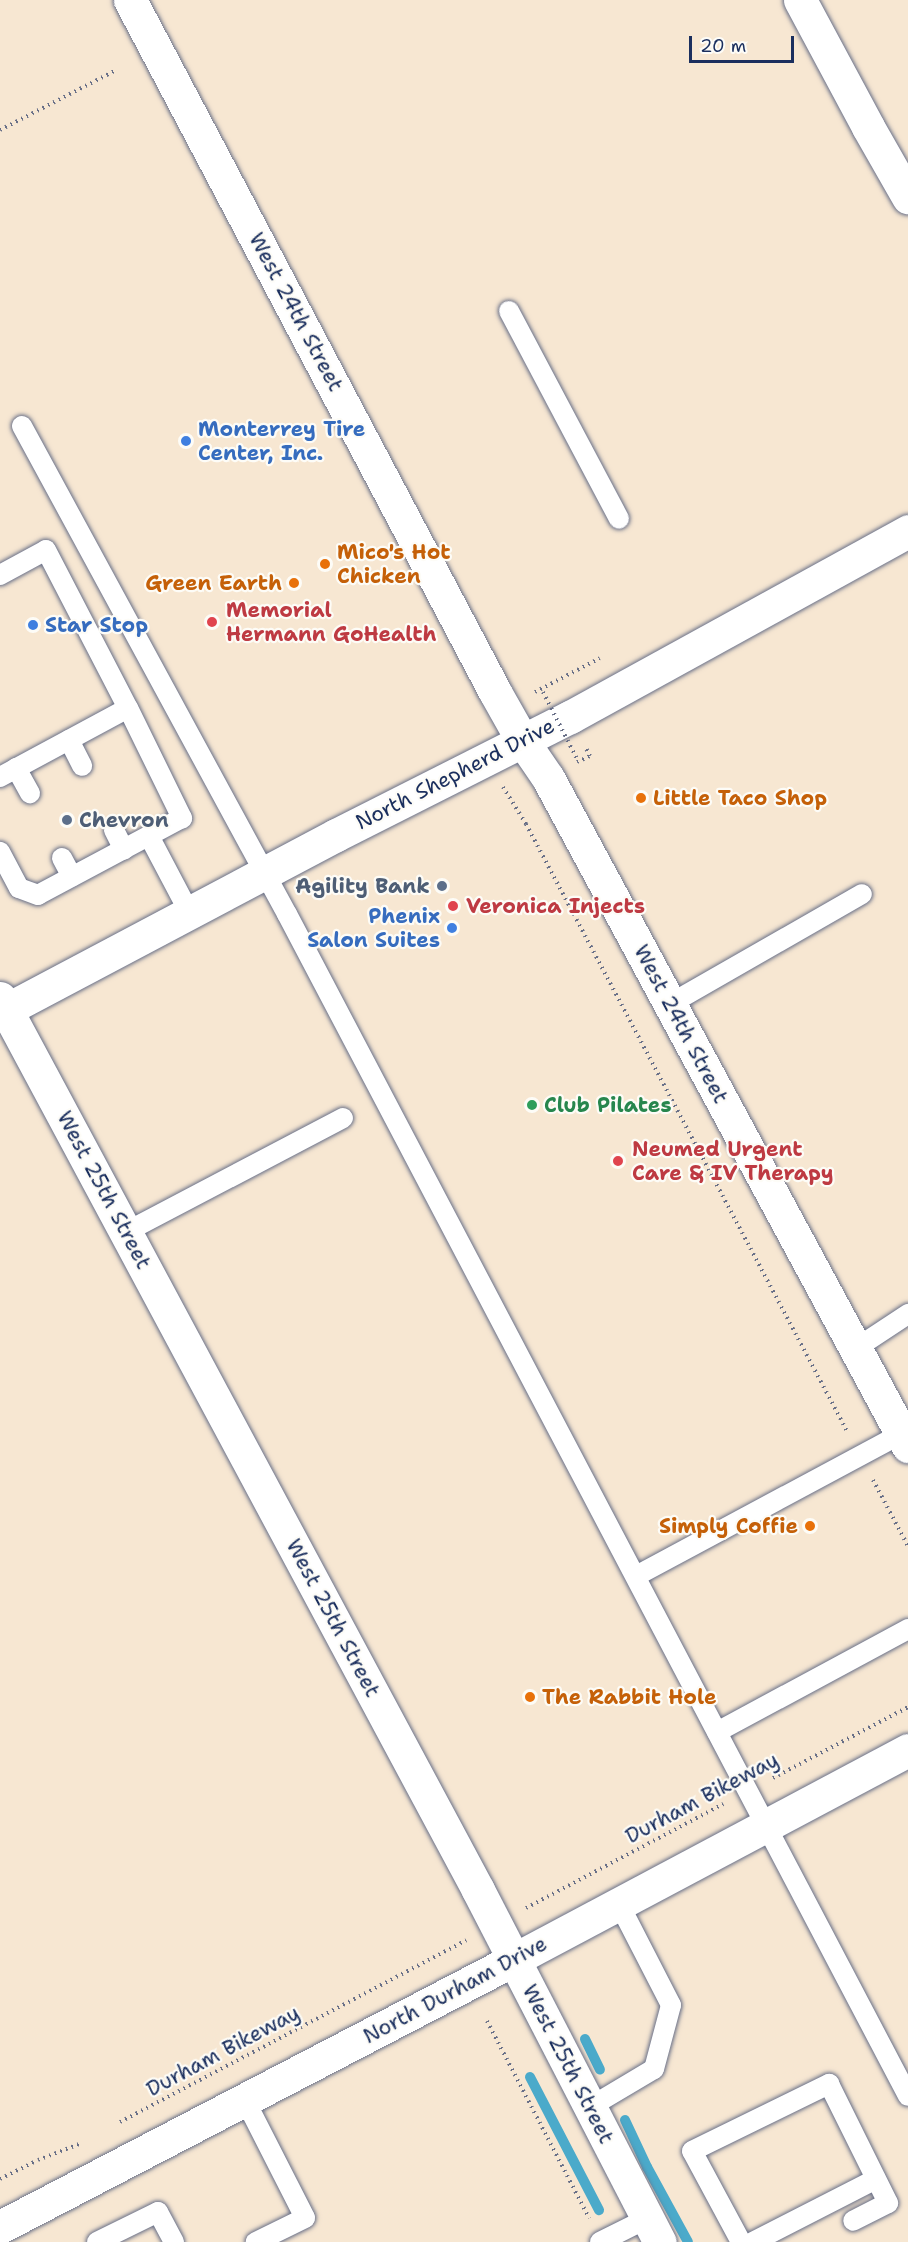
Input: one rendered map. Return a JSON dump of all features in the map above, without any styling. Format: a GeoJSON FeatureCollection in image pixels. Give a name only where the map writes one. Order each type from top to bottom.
{"type":"FeatureCollection","features":[{"type":"Feature","properties":{"kind":"street","name":"West 24th Street"},"geometry":{"type":"LineString","coordinates":[[130,0],[522,740],[548,778],[904,1440]]}},
{"type":"Feature","properties":{"kind":"street"},"geometry":{"type":"LineString","coordinates":[[800,0],[867,127],[908,197]]}},
{"type":"Feature","properties":{"kind":"street","name":"North Shepherd Drive"},"geometry":{"type":"LineString","coordinates":[[2,1007],[581,711],[908,531]]}},
{"type":"Feature","properties":{"kind":"street","name":"West 25th Street"},"geometry":{"type":"LineString","coordinates":[[2,1007],[126,1232],[515,1959],[654,2230]]}},
{"type":"Feature","properties":{"kind":"street","name":"North Durham Drive"},"geometry":{"type":"LineString","coordinates":[[0,2227],[515,1959],[908,1750]]}},
{"type":"Feature","properties":{"kind":"lane"},"geometry":{"type":"LineString","coordinates":[[509,311],[619,519]]}},
{"type":"Feature","properties":{"kind":"lane"},"geometry":{"type":"LineString","coordinates":[[22,426],[263,873],[636,1576],[908,2096]]}},
{"type":"Feature","properties":{"kind":"lane"},"geometry":{"type":"LineString","coordinates":[[0,575],[46,550],[182,818],[38,896],[19,888],[0,852]]}},
{"type":"Feature","properties":{"kind":"lane"},"geometry":{"type":"LineString","coordinates":[[30,793],[8,773],[128,708]]}},
{"type":"Feature","properties":{"kind":"lane"},"geometry":{"type":"LineString","coordinates":[[69,740],[82,766]]}},
{"type":"Feature","properties":{"kind":"lane"},"geometry":{"type":"LineString","coordinates":[[114,830],[124,850]]}},
{"type":"Feature","properties":{"kind":"lane"},"geometry":{"type":"LineString","coordinates":[[149,836],[189,912]]}},
{"type":"Feature","properties":{"kind":"lane"},"geometry":{"type":"LineString","coordinates":[[62,858],[72,877]]}},
{"type":"Feature","properties":{"kind":"lane"},"geometry":{"type":"LineString","coordinates":[[670,1004],[862,894]]}},
{"type":"Feature","properties":{"kind":"lane"},"geometry":{"type":"LineString","coordinates":[[126,1232],[343,1118]]}},
{"type":"Feature","properties":{"kind":"lane"},"geometry":{"type":"LineString","coordinates":[[855,1349],[908,1314]]}},
{"type":"Feature","properties":{"kind":"lane"},"geometry":{"type":"LineString","coordinates":[[636,1576],[860,1456],[904,1440]]}},
{"type":"Feature","properties":{"kind":"lane"},"geometry":{"type":"LineString","coordinates":[[717,1732],[908,1629]]}},
{"type":"Feature","properties":{"kind":"lane"},"geometry":{"type":"LineString","coordinates":[[591,2107],[654,2069],[671,2005],[619,1904]]}},
{"type":"Feature","properties":{"kind":"lane"},"geometry":{"type":"LineString","coordinates":[[741,2242],[692,2151],[829,2084],[888,2203],[853,2221]]}},
{"type":"Feature","properties":{"kind":"lane"},"geometry":{"type":"LineString","coordinates":[[245,2100],[305,2218],[256,2242]]}},
{"type":"Feature","properties":{"kind":"lane"},"geometry":{"type":"LineString","coordinates":[[760,2241],[876,2179]]}},
{"type":"Feature","properties":{"kind":"lane"},"geometry":{"type":"LineString","coordinates":[[97,2242],[158,2212],[174,2242]]}},
{"type":"Feature","properties":{"kind":"lane"},"geometry":{"type":"LineString","coordinates":[[601,2242],[654,2230]]}},
{"type":"Feature","properties":{"kind":"path"},"geometry":{"type":"LineString","coordinates":[[0,130],[116,70]]}},
{"type":"Feature","properties":{"kind":"path"},"geometry":{"type":"LineString","coordinates":[[543,692],[577,759]]}},
{"type":"Feature","properties":{"kind":"path"},"geometry":{"type":"LineString","coordinates":[[571,765],[590,756],[583,742]]}},
{"type":"Feature","properties":{"kind":"path"},"geometry":{"type":"LineString","coordinates":[[503,786],[526,825],[908,1546]]}},
{"type":"Feature","properties":{"kind":"path","name":"Durham Bikeway"},"geometry":{"type":"LineString","coordinates":[[520,1910],[908,1707]]}},
{"type":"Feature","properties":{"kind":"path","name":"Durham Bikeway"},"geometry":{"type":"LineString","coordinates":[[110,2128],[458,1944]]}},
{"type":"Feature","properties":{"kind":"path"},"geometry":{"type":"LineString","coordinates":[[487,2021],[601,2242]]}},
{"type":"Feature","properties":{"kind":"path"},"geometry":{"type":"LineString","coordinates":[[0,2179],[89,2139]]}},
{"type":"Feature","properties":{"kind":"waterway"},"geometry":{"type":"LineString","coordinates":[[585,2039],[600,2070]]}},
{"type":"Feature","properties":{"kind":"waterway"},"geometry":{"type":"LineString","coordinates":[[530,2077],[599,2210]]}},
{"type":"Feature","properties":{"kind":"waterway"},"geometry":{"type":"LineString","coordinates":[[625,2120],[647,2167],[688,2242]]}},
{"type":"Feature","properties":{"kind":"place","name":"Monterrey Tire Center, Inc."},"geometry":{"type":"Point","coordinates":[186,441]}},
{"type":"Feature","properties":{"kind":"place","name":"Mico's Hot Chicken"},"geometry":{"type":"Point","coordinates":[325,564]}},
{"type":"Feature","properties":{"kind":"place","name":"Green Earth"},"geometry":{"type":"Point","coordinates":[294,583]}},
{"type":"Feature","properties":{"kind":"place","name":"Memorial Hermann GoHealth"},"geometry":{"type":"Point","coordinates":[212,622]}},
{"type":"Feature","properties":{"kind":"place","name":"Star Stop"},"geometry":{"type":"Point","coordinates":[33,625]}},
{"type":"Feature","properties":{"kind":"place","name":"Little Taco Shop"},"geometry":{"type":"Point","coordinates":[641,798]}},
{"type":"Feature","properties":{"kind":"place","name":"Chevron"},"geometry":{"type":"Point","coordinates":[67,820]}},
{"type":"Feature","properties":{"kind":"place","name":"Agility Bank"},"geometry":{"type":"Point","coordinates":[442,886]}},
{"type":"Feature","properties":{"kind":"place","name":"Veronica Injects"},"geometry":{"type":"Point","coordinates":[453,906]}},
{"type":"Feature","properties":{"kind":"place","name":"Phenix Salon Suites"},"geometry":{"type":"Point","coordinates":[452,928]}},
{"type":"Feature","properties":{"kind":"place","name":"Club Pilates"},"geometry":{"type":"Point","coordinates":[532,1105]}},
{"type":"Feature","properties":{"kind":"place","name":"Neumed Urgent Care & IV Therapy"},"geometry":{"type":"Point","coordinates":[618,1161]}},
{"type":"Feature","properties":{"kind":"place","name":"Simply Coffie"},"geometry":{"type":"Point","coordinates":[810,1526]}},
{"type":"Feature","properties":{"kind":"place","name":"The Rabbit Hole"},"geometry":{"type":"Point","coordinates":[530,1697]}}]}
